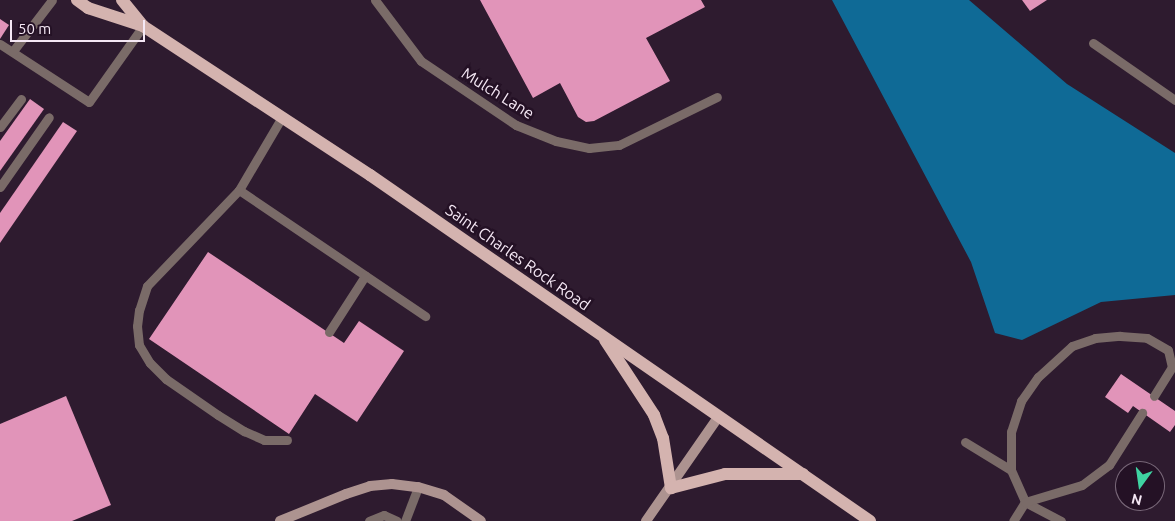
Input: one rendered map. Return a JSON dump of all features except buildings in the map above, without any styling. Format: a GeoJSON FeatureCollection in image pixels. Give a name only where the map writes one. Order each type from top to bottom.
{"type":"FeatureCollection","features":[{"type":"Feature","properties":{"kind":"main road","name":"Saint Charles Rock Road"},"geometry":{"type":"LineString","coordinates":[[77,0],[88,8],[143,26],[282,117],[601,334],[870,521]]}},
{"type":"Feature","properties":{"kind":"main road","name":"Saint Charles Rock Road"},"geometry":{"type":"LineString","coordinates":[[122,0],[143,26]]}},
{"type":"Feature","properties":{"kind":"main road"},"geometry":{"type":"LineString","coordinates":[[601,334],[654,415],[663,438],[671,488],[725,474],[803,474]]}},
{"type":"Feature","properties":{"kind":"street"},"geometry":{"type":"LineString","coordinates":[[646,521],[671,488],[719,416]]}},
{"type":"Feature","properties":{"kind":"street"},"geometry":{"type":"LineString","coordinates":[[280,521],[370,486],[392,484],[418,487],[444,495],[481,521]]}},
{"type":"Feature","properties":{"kind":"lane"},"geometry":{"type":"LineString","coordinates":[[13,51],[52,0]]}},
{"type":"Feature","properties":{"kind":"lane","name":"Mulch Lane"},"geometry":{"type":"LineString","coordinates":[[375,0],[421,61],[516,125],[556,141],[589,148],[619,145],[717,97]]}},
{"type":"Feature","properties":{"kind":"lane"},"geometry":{"type":"LineString","coordinates":[[0,44],[89,102],[143,26]]}},
{"type":"Feature","properties":{"kind":"lane"},"geometry":{"type":"LineString","coordinates":[[1093,43],[1175,100]]}},
{"type":"Feature","properties":{"kind":"lane"},"geometry":{"type":"LineString","coordinates":[[0,127],[21,99]]}},
{"type":"Feature","properties":{"kind":"lane"},"geometry":{"type":"LineString","coordinates":[[0,187],[49,117]]}},
{"type":"Feature","properties":{"kind":"lane"},"geometry":{"type":"LineString","coordinates":[[282,117],[239,190],[147,286],[139,310],[137,326],[139,344],[150,363],[166,379],[244,431],[264,440],[287,440]]}},
{"type":"Feature","properties":{"kind":"lane"},"geometry":{"type":"LineString","coordinates":[[239,190],[425,316]]}},
{"type":"Feature","properties":{"kind":"lane"},"geometry":{"type":"LineString","coordinates":[[329,332],[365,276]]}},
{"type":"Feature","properties":{"kind":"lane"},"geometry":{"type":"LineString","coordinates":[[1060,521],[1025,502],[1011,470],[1011,432],[1022,401],[1038,377],[1072,346],[1095,338],[1120,336],[1147,338],[1168,350],[1172,367],[1154,396]]}},
{"type":"Feature","properties":{"kind":"lane"},"geometry":{"type":"LineString","coordinates":[[1013,521],[1025,502],[1082,485],[1109,465],[1142,413]]}},
{"type":"Feature","properties":{"kind":"lane"},"geometry":{"type":"LineString","coordinates":[[965,442],[1011,470]]}},
{"type":"Feature","properties":{"kind":"lane"},"geometry":{"type":"LineString","coordinates":[[405,521],[418,487]]}},
{"type":"Feature","properties":{"kind":"lane"},"geometry":{"type":"LineString","coordinates":[[369,521],[384,515],[397,521]]}},
{"type":"Feature","properties":{"kind":"water"},"geometry":{"type":"Polygon","coordinates":[[[832,0],[969,0],[1067,84],[1175,153],[1175,295],[1101,302],[1022,340],[995,333],[971,262],[832,0]]]}}]}
